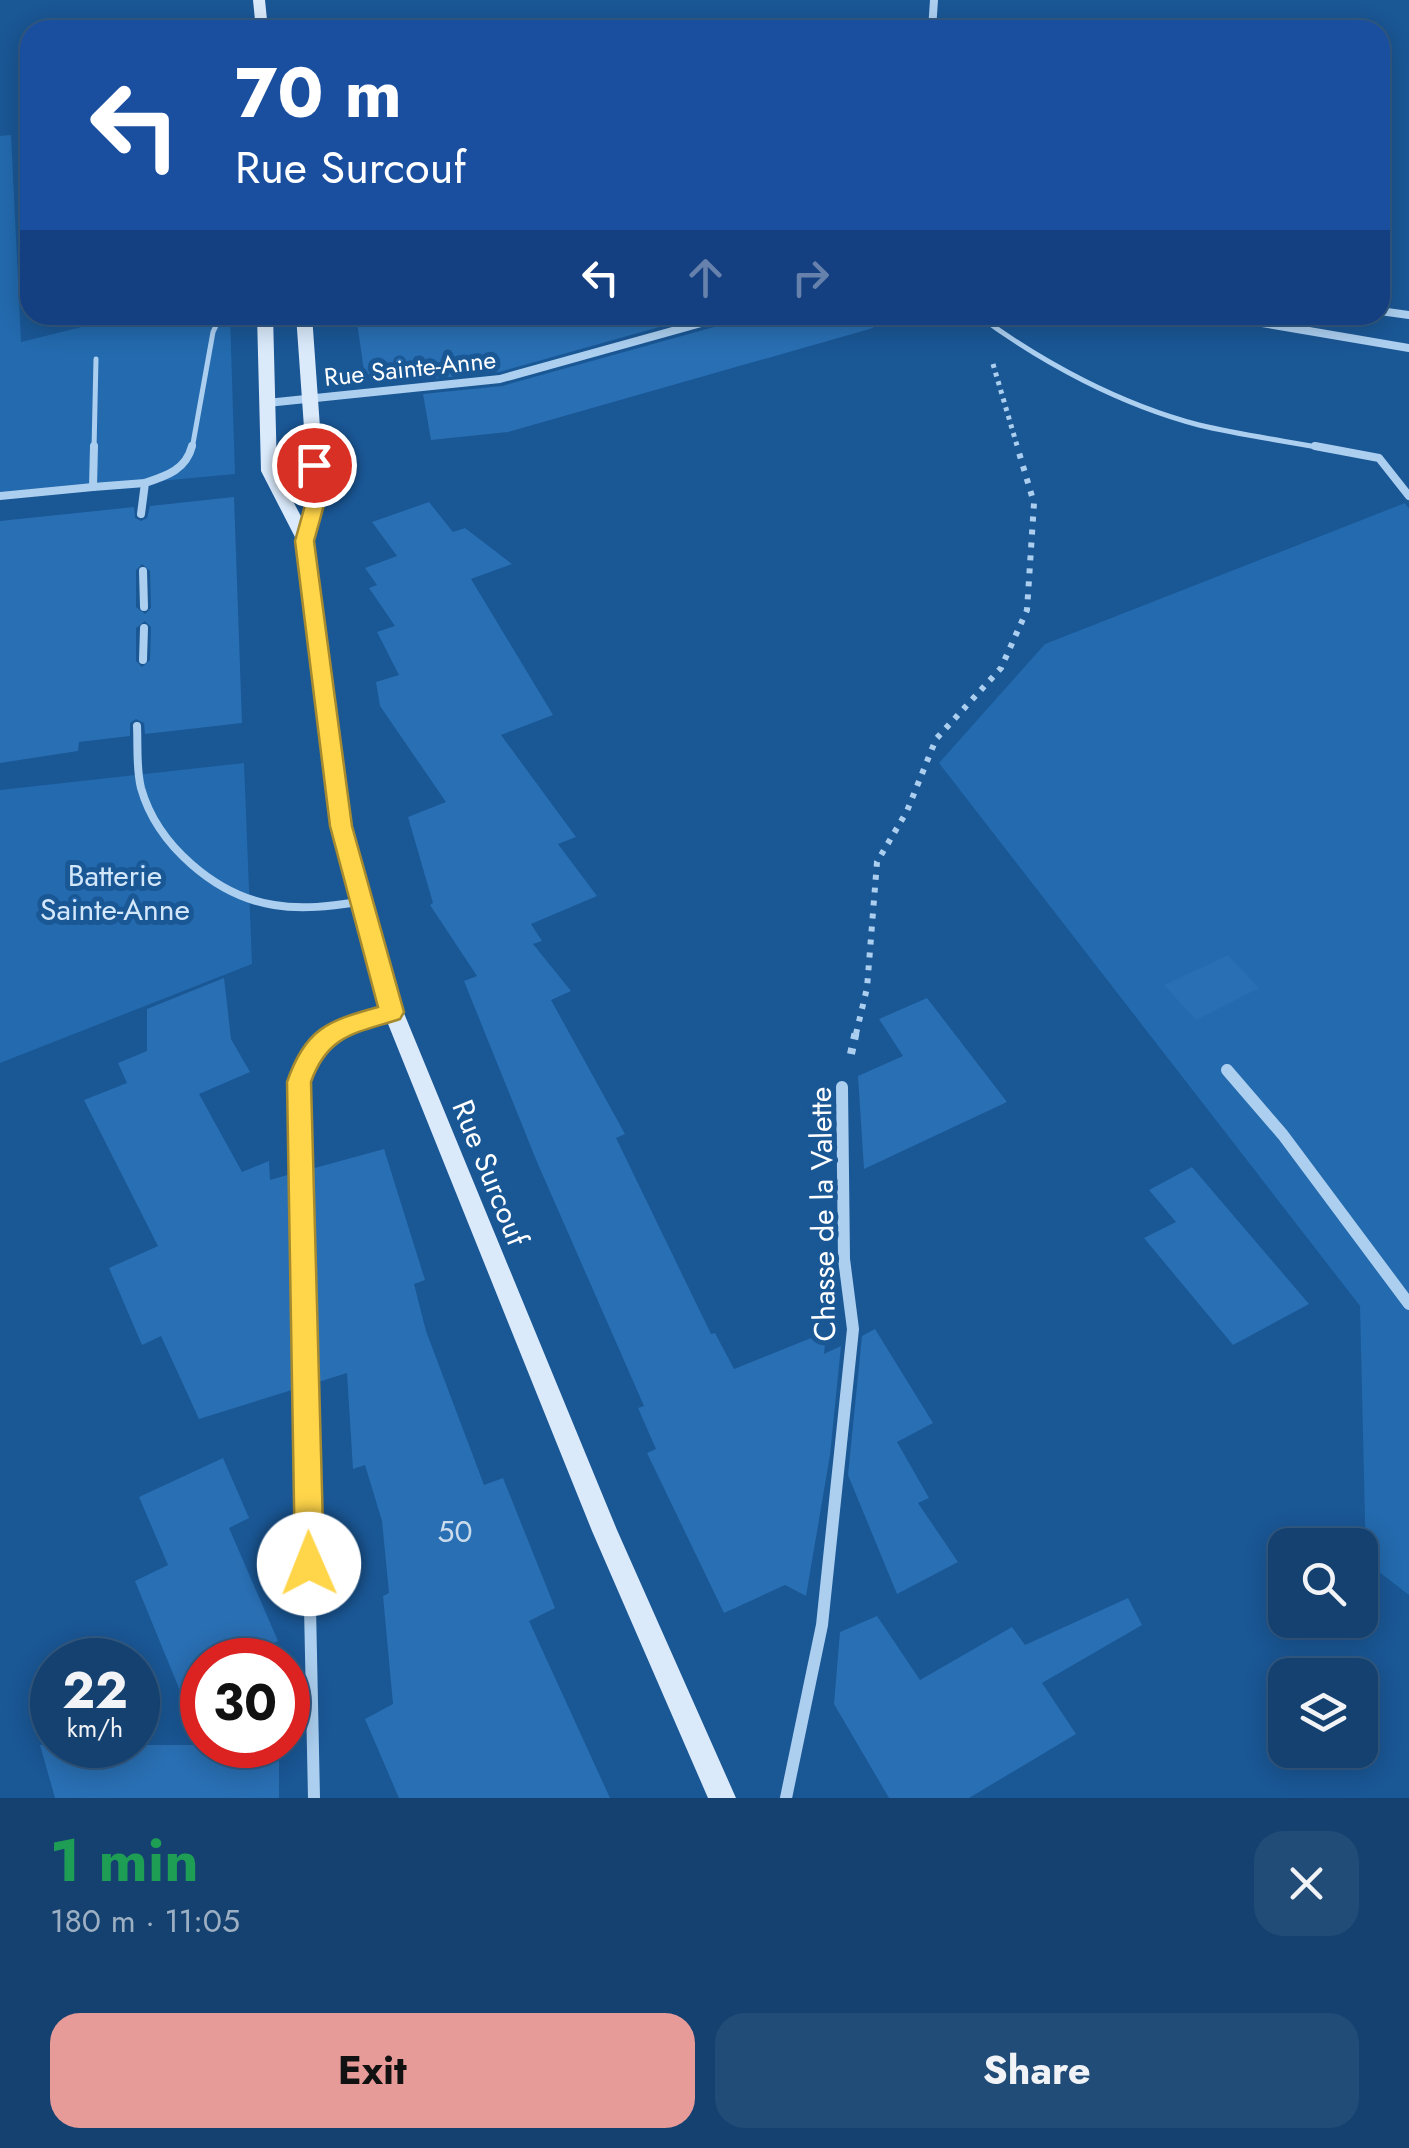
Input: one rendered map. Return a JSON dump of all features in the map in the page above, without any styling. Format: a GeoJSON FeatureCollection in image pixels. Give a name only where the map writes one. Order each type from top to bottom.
{"type":"FeatureCollection","features":[{"type":"Feature","properties":{"kind":"main road","name":"Rue Surcouf"},"geometry":{"type":"LineString","coordinates":[[265,325],[269,471],[305,541],[341,826],[392,1012],[598,1513],[722,1798]]}},
{"type":"Feature","properties":{"kind":"main road","name":"Rue Surcouf"},"geometry":{"type":"LineString","coordinates":[[305,325],[316,498],[305,541]]}},
{"type":"Feature","properties":{"kind":"street","name":"Rue Sainte-Anne"},"geometry":{"type":"LineString","coordinates":[[266,403],[500,380],[695,325]]}},
{"type":"Feature","properties":{"kind":"street"},"geometry":{"type":"LineString","coordinates":[[1274,325],[1409,348]]}},
{"type":"Feature","properties":{"kind":"street"},"geometry":{"type":"LineString","coordinates":[[314,1798],[299,1082],[309,1054],[320,1040],[349,1024],[392,1012]]}},
{"type":"Feature","properties":{"kind":"street"},"geometry":{"type":"LineString","coordinates":[[1227,1070],[1284,1135],[1409,1304]]}},
{"type":"Feature","properties":{"kind":"street","name":"Chasse de la Valette"},"geometry":{"type":"LineString","coordinates":[[786,1798],[822,1626],[854,1329],[844,1259],[842,1087]]}},
{"type":"Feature","properties":{"kind":"lane"},"geometry":{"type":"LineString","coordinates":[[0,496],[145,484],[175,473],[191,454],[216,325]]}},
{"type":"Feature","properties":{"kind":"lane"},"geometry":{"type":"LineString","coordinates":[[994,325],[1121,398],[1168,416],[1379,458],[1409,496]]}},
{"type":"Feature","properties":{"kind":"lane"},"geometry":{"type":"LineString","coordinates":[[92,488],[96,359]]}},
{"type":"Feature","properties":{"kind":"lane"},"geometry":{"type":"LineString","coordinates":[[142,514],[145,484]]}},
{"type":"Feature","properties":{"kind":"lane"},"geometry":{"type":"LineString","coordinates":[[143,571],[144,607]]}},
{"type":"Feature","properties":{"kind":"lane"},"geometry":{"type":"LineString","coordinates":[[143,660],[144,628]]}},
{"type":"Feature","properties":{"kind":"lane"},"geometry":{"type":"LineString","coordinates":[[137,726],[141,787],[158,826],[180,854],[214,882],[235,896],[262,905],[329,907],[359,902]]}},
{"type":"Feature","properties":{"kind":"path","name":"Chasse de la Valette"},"geometry":{"type":"LineString","coordinates":[[842,1087],[867,988],[877,862],[907,811],[936,739],[1001,668],[1027,610],[1034,502],[982,325]]}},
{"type":"Feature","properties":{"kind":"green space"},"geometry":{"type":"Polygon","coordinates":[[[11,135],[21,342],[90,325],[230,325],[235,474],[0,496],[0,136],[11,135]]]}},
{"type":"Feature","properties":{"kind":"green space"},"geometry":{"type":"Polygon","coordinates":[[[1405,503],[1409,509],[1409,1595],[1378,1571],[1378,1528],[1365,1528],[1360,1306],[939,763],[1045,644],[1405,503]]]}},
{"type":"Feature","properties":{"kind":"green space","name":"Batterie Sainte-Anne"},"geometry":{"type":"Polygon","coordinates":[[[244,763],[252,964],[0,1063],[0,790],[244,763]]]}},
{"type":"Feature","properties":{"kind":"building"},"geometry":{"type":"Polygon","coordinates":[[[357,325],[666,325],[499,372],[421,380],[420,373],[365,378],[357,325]]]}},
{"type":"Feature","properties":{"kind":"building"},"geometry":{"type":"Polygon","coordinates":[[[721,325],[873,325],[873,328],[508,432],[431,440],[423,394],[502,386],[721,325]]]}},
{"type":"Feature","properties":{"kind":"building"},"geometry":{"type":"Polygon","coordinates":[[[234,497],[242,723],[145,734],[144,723],[136,719],[130,723],[130,736],[79,742],[78,751],[0,763],[0,521],[134,507],[135,518],[141,521],[147,518],[150,506],[234,497]],[[142,564],[136,570],[136,607],[145,614],[151,608],[150,571],[142,564]],[[145,621],[136,628],[136,661],[142,667],[150,660],[151,627],[145,621]]]}},
{"type":"Feature","properties":{"kind":"building"},"geometry":{"type":"Polygon","coordinates":[[[429,502],[453,532],[465,528],[512,564],[471,579],[553,715],[501,735],[576,837],[558,844],[597,896],[531,924],[542,941],[533,944],[571,991],[551,1000],[625,1134],[616,1138],[711,1334],[715,1333],[734,1369],[826,1332],[824,1354],[841,1346],[830,1455],[806,1596],[785,1585],[724,1613],[647,1453],[656,1449],[638,1408],[644,1406],[537,1162],[464,981],[477,976],[430,905],[433,903],[408,817],[446,802],[380,706],[376,682],[399,675],[377,632],[395,626],[369,588],[377,585],[365,568],[397,556],[372,522],[429,502]]]}},
{"type":"Feature","properties":{"kind":"building"},"geometry":{"type":"Polygon","coordinates":[[[1228,955],[1259,988],[1196,1020],[1164,985],[1228,955]]]}},
{"type":"Feature","properties":{"kind":"building"},"geometry":{"type":"Polygon","coordinates":[[[224,978],[231,1039],[250,1072],[199,1094],[242,1172],[269,1161],[270,1180],[291,1174],[295,1389],[199,1419],[161,1336],[142,1345],[109,1268],[158,1246],[84,1100],[127,1083],[118,1063],[147,1051],[147,1009],[224,978]]]}},
{"type":"Feature","properties":{"kind":"building"},"geometry":{"type":"Polygon","coordinates":[[[927,998],[1007,1102],[864,1169],[858,1076],[903,1056],[879,1019],[927,998]]]}},
{"type":"Feature","properties":{"kind":"building"},"geometry":{"type":"Polygon","coordinates":[[[384,1149],[425,1280],[414,1284],[426,1331],[484,1485],[503,1478],[555,1608],[529,1621],[610,1798],[399,1798],[365,1719],[393,1704],[383,1596],[389,1593],[382,1521],[365,1465],[353,1469],[347,1373],[315,1383],[311,1169],[384,1149]]]}},
{"type":"Feature","properties":{"kind":"building"},"geometry":{"type":"Polygon","coordinates":[[[1192,1167],[1309,1304],[1233,1345],[1144,1238],[1176,1222],[1149,1190],[1192,1167]]]}},
{"type":"Feature","properties":{"kind":"building"},"geometry":{"type":"Polygon","coordinates":[[[875,1329],[933,1423],[897,1442],[929,1498],[918,1503],[958,1562],[897,1594],[848,1475],[862,1336],[875,1329]]]}},
{"type":"Feature","properties":{"kind":"building"},"geometry":{"type":"Polygon","coordinates":[[[223,1458],[249,1518],[229,1528],[277,1638],[180,1638],[180,1691],[135,1581],[168,1565],[139,1497],[223,1458]]]}},
{"type":"Feature","properties":{"kind":"building"},"geometry":{"type":"Polygon","coordinates":[[[1128,1598],[1142,1625],[1042,1683],[1076,1734],[969,1798],[889,1798],[834,1704],[840,1632],[877,1616],[920,1680],[1012,1627],[1025,1645],[1128,1598]]]}},
{"type":"Feature","properties":{"kind":"building"},"geometry":{"type":"Polygon","coordinates":[[[160,1745],[180,1745],[180,1768],[279,1768],[279,1798],[55,1798],[47,1768],[160,1768],[160,1745]]]}},
{"type":"Feature","properties":{"kind":"route"},"geometry":{"type":"LineString","coordinates":[[309,1564],[299,1082],[302,1066],[320,1040],[349,1024],[392,1012],[341,826],[326,726],[305,541],[316,498],[314,465]]}}]}
